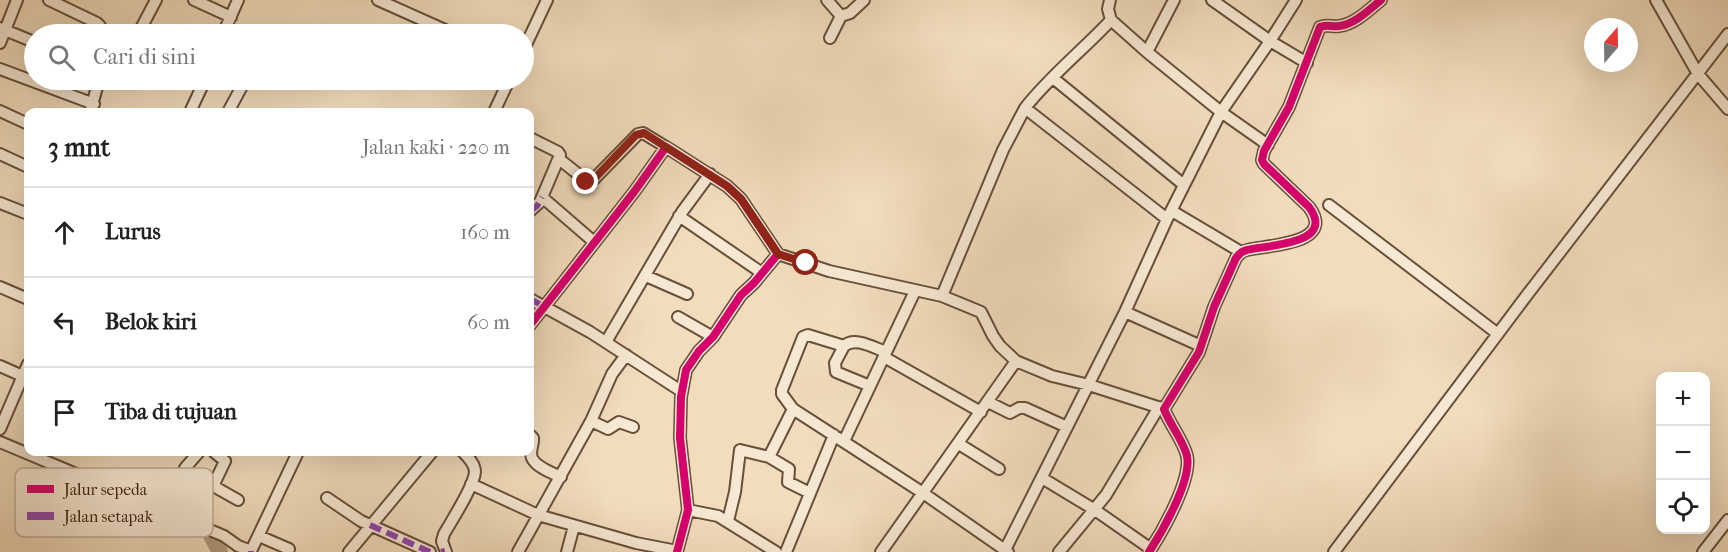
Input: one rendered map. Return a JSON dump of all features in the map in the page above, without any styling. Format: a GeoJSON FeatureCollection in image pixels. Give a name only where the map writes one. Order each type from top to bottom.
{"type":"FeatureCollection","features":[{"type":"Feature","properties":{"kind":"street"},"geometry":{"type":"LineString","coordinates":[[0,43],[3,29],[17,0]]}},
{"type":"Feature","properties":{"kind":"street"},"geometry":{"type":"LineString","coordinates":[[49,0],[98,24]]}},
{"type":"Feature","properties":{"kind":"street"},"geometry":{"type":"LineString","coordinates":[[143,24],[156,0]]}},
{"type":"Feature","properties":{"kind":"street"},"geometry":{"type":"LineString","coordinates":[[194,0],[231,17]]}},
{"type":"Feature","properties":{"kind":"street"},"geometry":{"type":"LineString","coordinates":[[228,24],[238,0]]}},
{"type":"Feature","properties":{"kind":"street"},"geometry":{"type":"LineString","coordinates":[[378,0],[432,24]]}},
{"type":"Feature","properties":{"kind":"street"},"geometry":{"type":"LineString","coordinates":[[534,28],[547,0]]}},
{"type":"Feature","properties":{"kind":"street"},"geometry":{"type":"LineString","coordinates":[[827,0],[841,16]]}},
{"type":"Feature","properties":{"kind":"street"},"geometry":{"type":"LineString","coordinates":[[830,38],[841,16],[850,13],[864,0]]}},
{"type":"Feature","properties":{"kind":"street"},"geometry":{"type":"LineString","coordinates":[[1110,0],[1108,9],[1111,20],[1221,112],[1268,145]]}},
{"type":"Feature","properties":{"kind":"street"},"geometry":{"type":"LineString","coordinates":[[1147,52],[1174,0]]}},
{"type":"Feature","properties":{"kind":"street"},"geometry":{"type":"LineString","coordinates":[[1212,0],[1307,63]]}},
{"type":"Feature","properties":{"kind":"street"},"geometry":{"type":"LineString","coordinates":[[844,346],[808,335],[803,337],[782,390],[782,394],[793,409],[923,493],[1006,551],[1221,112],[1296,0]]}},
{"type":"Feature","properties":{"kind":"street"},"geometry":{"type":"LineString","coordinates":[[1024,108],[1170,215],[1241,252],[1292,243],[1307,236],[1315,222],[1315,215],[1264,164],[1262,156],[1289,107],[1320,27],[1346,24],[1381,0]]}},
{"type":"Feature","properties":{"kind":"street"},"geometry":{"type":"LineString","coordinates":[[1656,0],[1696,77],[1728,108]]}},
{"type":"Feature","properties":{"kind":"street"},"geometry":{"type":"LineString","coordinates":[[942,296],[1003,150],[1024,108],[1111,20]]}},
{"type":"Feature","properties":{"kind":"street"},"geometry":{"type":"LineString","coordinates":[[3,29],[24,38]]}},
{"type":"Feature","properties":{"kind":"street"},"geometry":{"type":"LineString","coordinates":[[1334,552],[1728,34]]}},
{"type":"Feature","properties":{"kind":"street"},"geometry":{"type":"LineString","coordinates":[[0,69],[24,79]]}},
{"type":"Feature","properties":{"kind":"street"},"geometry":{"type":"LineString","coordinates":[[1053,78],[1184,185]]}},
{"type":"Feature","properties":{"kind":"street"},"geometry":{"type":"LineString","coordinates":[[50,90],[92,108],[96,90]]}},
{"type":"Feature","properties":{"kind":"street"},"geometry":{"type":"LineString","coordinates":[[192,108],[200,90]]}},
{"type":"Feature","properties":{"kind":"street"},"geometry":{"type":"LineString","coordinates":[[230,108],[239,90]]}},
{"type":"Feature","properties":{"kind":"street"},"geometry":{"type":"LineString","coordinates":[[496,108],[504,90]]}},
{"type":"Feature","properties":{"kind":"street"},"geometry":{"type":"LineString","coordinates":[[0,111],[24,122]]}},
{"type":"Feature","properties":{"kind":"street"},"geometry":{"type":"LineString","coordinates":[[559,159],[588,182],[594,179],[636,135],[644,133],[727,186],[741,199],[778,254],[829,271],[942,296],[981,312],[996,341],[1016,361],[1052,376],[1089,384],[1162,408],[1187,456],[1187,466],[1179,493],[1150,551],[1095,510],[1042,478]]}},
{"type":"Feature","properties":{"kind":"street"},"geometry":{"type":"LineString","coordinates":[[534,140],[558,152],[559,159],[542,197],[534,208]]}},
{"type":"Feature","properties":{"kind":"street"},"geometry":{"type":"LineString","coordinates":[[534,320],[666,147]]}},
{"type":"Feature","properties":{"kind":"street"},"geometry":{"type":"LineString","coordinates":[[0,154],[24,165]]}},
{"type":"Feature","properties":{"kind":"street"},"geometry":{"type":"LineString","coordinates":[[606,342],[679,216],[710,174]]}},
{"type":"Feature","properties":{"kind":"street"},"geometry":{"type":"LineString","coordinates":[[542,197],[594,242]]}},
{"type":"Feature","properties":{"kind":"street"},"geometry":{"type":"LineString","coordinates":[[0,203],[24,212]]}},
{"type":"Feature","properties":{"kind":"street"},"geometry":{"type":"LineString","coordinates":[[1329,205],[1498,334]]}},
{"type":"Feature","properties":{"kind":"street"},"geometry":{"type":"LineString","coordinates":[[679,216],[762,273]]}},
{"type":"Feature","properties":{"kind":"street"},"geometry":{"type":"LineString","coordinates":[[1059,552],[1106,495],[1190,369],[1201,346],[1214,308],[1236,258],[1241,252]]}},
{"type":"Feature","properties":{"kind":"street"},"geometry":{"type":"LineString","coordinates":[[471,484],[538,515],[635,547],[677,552],[688,510],[681,456],[681,391],[689,365],[714,337],[734,304],[778,254]]}},
{"type":"Feature","properties":{"kind":"street"},"geometry":{"type":"LineString","coordinates":[[646,276],[687,294]]}},
{"type":"Feature","properties":{"kind":"street"},"geometry":{"type":"LineString","coordinates":[[0,287],[24,297]]}},
{"type":"Feature","properties":{"kind":"street"},"geometry":{"type":"LineString","coordinates":[[844,441],[915,291]]}},
{"type":"Feature","properties":{"kind":"street"},"geometry":{"type":"LineString","coordinates":[[534,301],[606,342],[681,391]]}},
{"type":"Feature","properties":{"kind":"street"},"geometry":{"type":"LineString","coordinates":[[1125,312],[1201,346]]}},
{"type":"Feature","properties":{"kind":"street"},"geometry":{"type":"LineString","coordinates":[[678,317],[714,337]]}},
{"type":"Feature","properties":{"kind":"street"},"geometry":{"type":"LineString","coordinates":[[870,386],[836,372],[835,363],[848,342],[855,341],[885,355],[981,412]]}},
{"type":"Feature","properties":{"kind":"street"},"geometry":{"type":"LineString","coordinates":[[518,552],[591,422],[612,374],[626,355]]}},
{"type":"Feature","properties":{"kind":"street"},"geometry":{"type":"LineString","coordinates":[[881,552],[1016,361]]}},
{"type":"Feature","properties":{"kind":"street"},"geometry":{"type":"LineString","coordinates":[[0,366],[24,376]]}},
{"type":"Feature","properties":{"kind":"street"},"geometry":{"type":"LineString","coordinates":[[0,429],[24,381]]}},
{"type":"Feature","properties":{"kind":"street"},"geometry":{"type":"LineString","coordinates":[[988,402],[1010,413],[1019,408],[1025,408],[1067,427]]}},
{"type":"Feature","properties":{"kind":"street"},"geometry":{"type":"LineString","coordinates":[[769,457],[793,409]]}},
{"type":"Feature","properties":{"kind":"street"},"geometry":{"type":"LineString","coordinates":[[591,422],[608,429],[619,422],[633,427]]}},
{"type":"Feature","properties":{"kind":"street"},"geometry":{"type":"LineString","coordinates":[[786,552],[834,435]]}},
{"type":"Feature","properties":{"kind":"street"},"geometry":{"type":"LineString","coordinates":[[0,442],[24,452]]}},
{"type":"Feature","properties":{"kind":"street"},"geometry":{"type":"LineString","coordinates":[[959,444],[999,470]]}},
{"type":"Feature","properties":{"kind":"street"},"geometry":{"type":"LineString","coordinates":[[728,521],[735,492],[740,450],[769,457],[789,469],[788,482],[810,493]]}},
{"type":"Feature","properties":{"kind":"street"},"geometry":{"type":"LineString","coordinates":[[33,456],[62,468]]}},
{"type":"Feature","properties":{"kind":"street"},"geometry":{"type":"LineString","coordinates":[[185,468],[196,456]]}},
{"type":"Feature","properties":{"kind":"street"},"geometry":{"type":"LineString","coordinates":[[219,456],[225,461],[215,487],[238,500]]}},
{"type":"Feature","properties":{"kind":"street"},"geometry":{"type":"LineString","coordinates":[[213,531],[251,551],[296,456]]}},
{"type":"Feature","properties":{"kind":"street"},"geometry":{"type":"LineString","coordinates":[[364,552],[351,549],[429,456]]}},
{"type":"Feature","properties":{"kind":"street"},"geometry":{"type":"LineString","coordinates":[[444,552],[442,541],[444,534],[471,484],[475,471],[474,465],[466,456]]}},
{"type":"Feature","properties":{"kind":"street"},"geometry":{"type":"LineString","coordinates":[[532,456],[538,465],[561,477]]}},
{"type":"Feature","properties":{"kind":"street"},"geometry":{"type":"LineString","coordinates":[[327,498],[370,525],[429,552]]}},
{"type":"Feature","properties":{"kind":"street"},"geometry":{"type":"LineString","coordinates":[[688,510],[718,516],[776,552]]}},
{"type":"Feature","properties":{"kind":"street"},"geometry":{"type":"LineString","coordinates":[[1703,552],[1728,520]]}},
{"type":"Feature","properties":{"kind":"street"},"geometry":{"type":"LineString","coordinates":[[567,552],[574,526]]}},
{"type":"Feature","properties":{"kind":"street"},"geometry":{"type":"LineString","coordinates":[[259,536],[289,549]]}},
{"type":"Feature","properties":{"kind":"waterway"},"geometry":{"type":"LineString","coordinates":[[212,537],[220,552]]}},
{"type":"Feature","properties":{"kind":"marked path"},"geometry":{"type":"LineString","coordinates":[[534,208],[542,197]]}},
{"type":"Feature","properties":{"kind":"marked path"},"geometry":{"type":"LineString","coordinates":[[534,301],[545,307]]}},
{"type":"Feature","properties":{"kind":"marked path"},"geometry":{"type":"LineString","coordinates":[[370,525],[430,552]]}},
{"type":"Feature","properties":{"kind":"marked path"},"geometry":{"type":"LineString","coordinates":[[441,552],[445,551]]}},
{"type":"Feature","properties":{"kind":"cycle path"},"geometry":{"type":"LineString","coordinates":[[1149,552],[1175,506],[1187,466],[1185,450],[1164,409],[1199,352],[1214,307],[1236,258],[1245,250],[1296,241],[1307,236],[1314,229],[1315,220],[1309,207],[1264,164],[1262,160],[1264,151],[1289,107],[1320,27],[1350,23],[1381,0]]}},
{"type":"Feature","properties":{"kind":"cycle path"},"geometry":{"type":"LineString","coordinates":[[534,320],[634,192],[666,147],[727,186],[741,199],[778,254],[741,295],[713,337],[699,351],[686,370],[681,397],[680,438],[688,510],[677,552]]}},
{"type":"Feature","properties":{"kind":"route"},"geometry":{"type":"LineString","coordinates":[[586,182],[594,179],[636,135],[644,133],[727,186],[741,199],[778,254],[806,263]]}}]}
